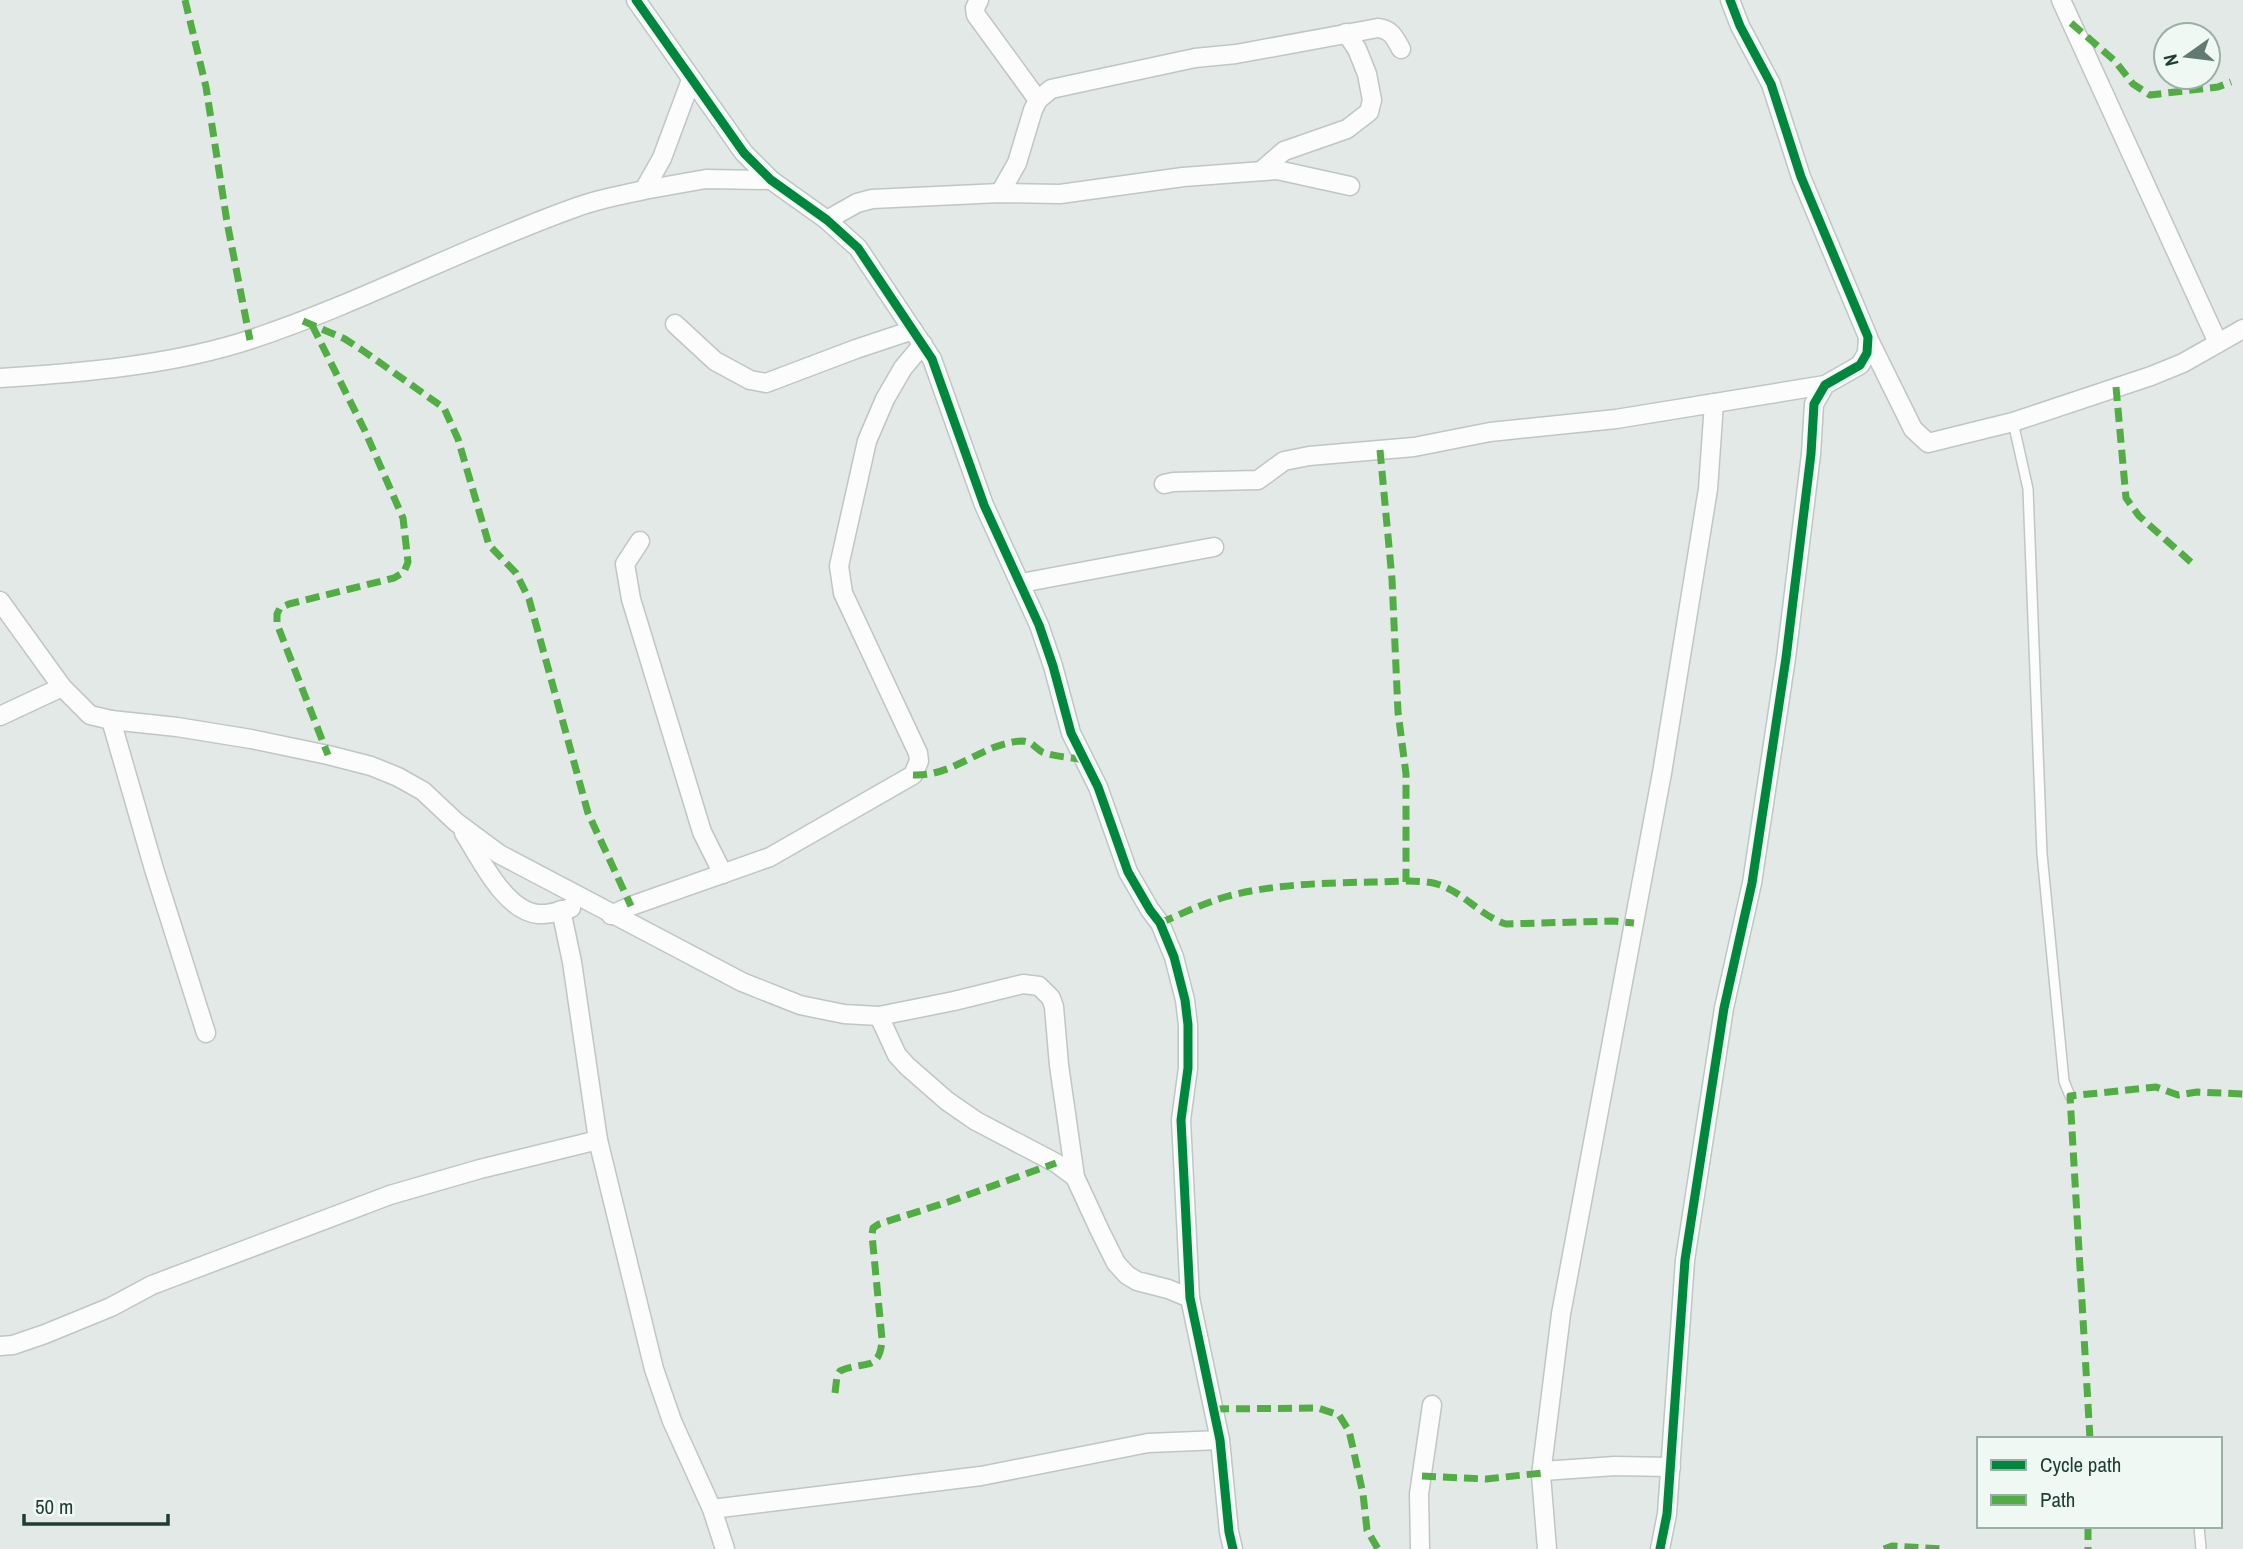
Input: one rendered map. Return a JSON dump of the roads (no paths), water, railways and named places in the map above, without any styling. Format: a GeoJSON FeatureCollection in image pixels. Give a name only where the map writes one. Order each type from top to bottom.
{"type":"FeatureCollection","features":[{"type":"Feature","properties":{"kind":"street"},"geometry":{"type":"LineString","coordinates":[[636,0],[744,153],[771,180],[827,220],[858,248],[932,359],[984,505],[1039,625],[1071,733],[1098,787],[1128,872],[1160,923],[1180,978],[1188,1025],[1188,1068],[1181,1120],[1189,1298],[1220,1440],[1233,1549]]}},
{"type":"Feature","properties":{"kind":"street"},"geometry":{"type":"LineString","coordinates":[[979,0],[975,8],[976,16],[1038,100]]}},
{"type":"Feature","properties":{"kind":"street"},"geometry":{"type":"LineString","coordinates":[[1730,0],[1740,26],[1771,84],[1801,177],[1868,337],[1913,429],[1928,443],[2013,422],[2151,376],[2183,363],[2243,329]]}},
{"type":"Feature","properties":{"kind":"street"},"geometry":{"type":"LineString","coordinates":[[2061,0],[2218,343]]}},
{"type":"Feature","properties":{"kind":"street"},"geometry":{"type":"LineString","coordinates":[[1000,193],[1017,163],[1038,100],[1051,89],[1195,58],[1236,54],[1385,28],[1391,32],[1401,49]]}},
{"type":"Feature","properties":{"kind":"street"},"geometry":{"type":"LineString","coordinates":[[1261,171],[1284,151],[1347,130],[1369,112],[1372,100],[1367,74],[1357,49],[1346,33]]}},
{"type":"Feature","properties":{"kind":"street"},"geometry":{"type":"LineString","coordinates":[[644,190],[662,158],[691,80]]}},
{"type":"Feature","properties":{"kind":"street"},"geometry":{"type":"LineString","coordinates":[[827,220],[857,203],[872,199],[1000,193],[1060,194],[1183,177],[1261,171],[1277,170],[1350,186]]}},
{"type":"Feature","properties":{"kind":"street"},"geometry":{"type":"LineString","coordinates":[[0,378],[122,367],[250,340],[303,321],[580,206],[706,178],[771,180]]}},
{"type":"Feature","properties":{"kind":"street"},"geometry":{"type":"LineString","coordinates":[[675,324],[715,361],[750,380],[766,383],[826,360],[918,337]]}},
{"type":"Feature","properties":{"kind":"street"},"geometry":{"type":"LineString","coordinates":[[611,915],[770,857],[913,775],[919,761],[915,745],[843,593],[839,566],[867,440],[918,337]]}},
{"type":"Feature","properties":{"kind":"street"},"geometry":{"type":"LineString","coordinates":[[1164,484],[1258,480],[1284,461],[1310,456],[1414,447],[1490,432],[1616,419],[1825,385],[1860,365],[1867,353],[1868,337]]}},
{"type":"Feature","properties":{"kind":"street"},"geometry":{"type":"LineString","coordinates":[[1660,1549],[1667,1514],[1685,1260],[1724,1008],[1752,883],[1786,657],[1811,454],[1814,404],[1825,385]]}},
{"type":"Feature","properties":{"kind":"street"},"geometry":{"type":"LineString","coordinates":[[1547,1549],[1541,1479],[1561,1314],[1662,773],[1708,489],[1714,403]]}},
{"type":"Feature","properties":{"kind":"street"},"geometry":{"type":"LineString","coordinates":[[640,541],[625,564],[628,588],[702,832],[723,874]]}},
{"type":"Feature","properties":{"kind":"street"},"geometry":{"type":"LineString","coordinates":[[1021,583],[1214,547]]}},
{"type":"Feature","properties":{"kind":"street"},"geometry":{"type":"LineString","coordinates":[[0,601],[62,687],[90,715],[251,739],[370,766],[398,777],[423,792],[456,822],[499,854],[742,982],[800,1005],[844,1014],[879,1016],[1023,985],[1039,986],[1055,1007],[1059,1065],[1075,1177],[1116,1263],[1137,1281],[1189,1298]]}},
{"type":"Feature","properties":{"kind":"street"},"geometry":{"type":"LineString","coordinates":[[0,716],[62,687]]}},
{"type":"Feature","properties":{"kind":"street"},"geometry":{"type":"LineString","coordinates":[[111,720],[205,1033]]}},
{"type":"Feature","properties":{"kind":"street"},"geometry":{"type":"LineString","coordinates":[[456,822],[502,892],[522,910],[536,914],[591,902]]}},
{"type":"Feature","properties":{"kind":"street"},"geometry":{"type":"LineString","coordinates":[[561,910],[572,962],[598,1140],[654,1369],[672,1421],[712,1509],[725,1549]]}},
{"type":"Feature","properties":{"kind":"street"},"geometry":{"type":"LineString","coordinates":[[879,1016],[897,1055],[947,1101],[976,1121],[1056,1163],[1075,1177]]}},
{"type":"Feature","properties":{"kind":"street"},"geometry":{"type":"LineString","coordinates":[[0,1346],[13,1345],[45,1334],[111,1307],[173,1277],[390,1195],[480,1169],[598,1140]]}},
{"type":"Feature","properties":{"kind":"street"},"geometry":{"type":"LineString","coordinates":[[1420,1549],[1419,1494],[1432,1405]]}},
{"type":"Feature","properties":{"kind":"street"},"geometry":{"type":"LineString","coordinates":[[712,1509],[981,1476],[1148,1443],[1220,1440]]}},
{"type":"Feature","properties":{"kind":"street"},"geometry":{"type":"LineString","coordinates":[[1543,1471],[1615,1466],[1671,1467]]}},
{"type":"Feature","properties":{"kind":"lane"},"geometry":{"type":"LineString","coordinates":[[2013,422],[2028,489],[2042,854],[2064,1081],[2070,1096]]}},
{"type":"Feature","properties":{"kind":"lane"},"geometry":{"type":"LineString","coordinates":[[2199,1528],[2201,1549]]}}]}
